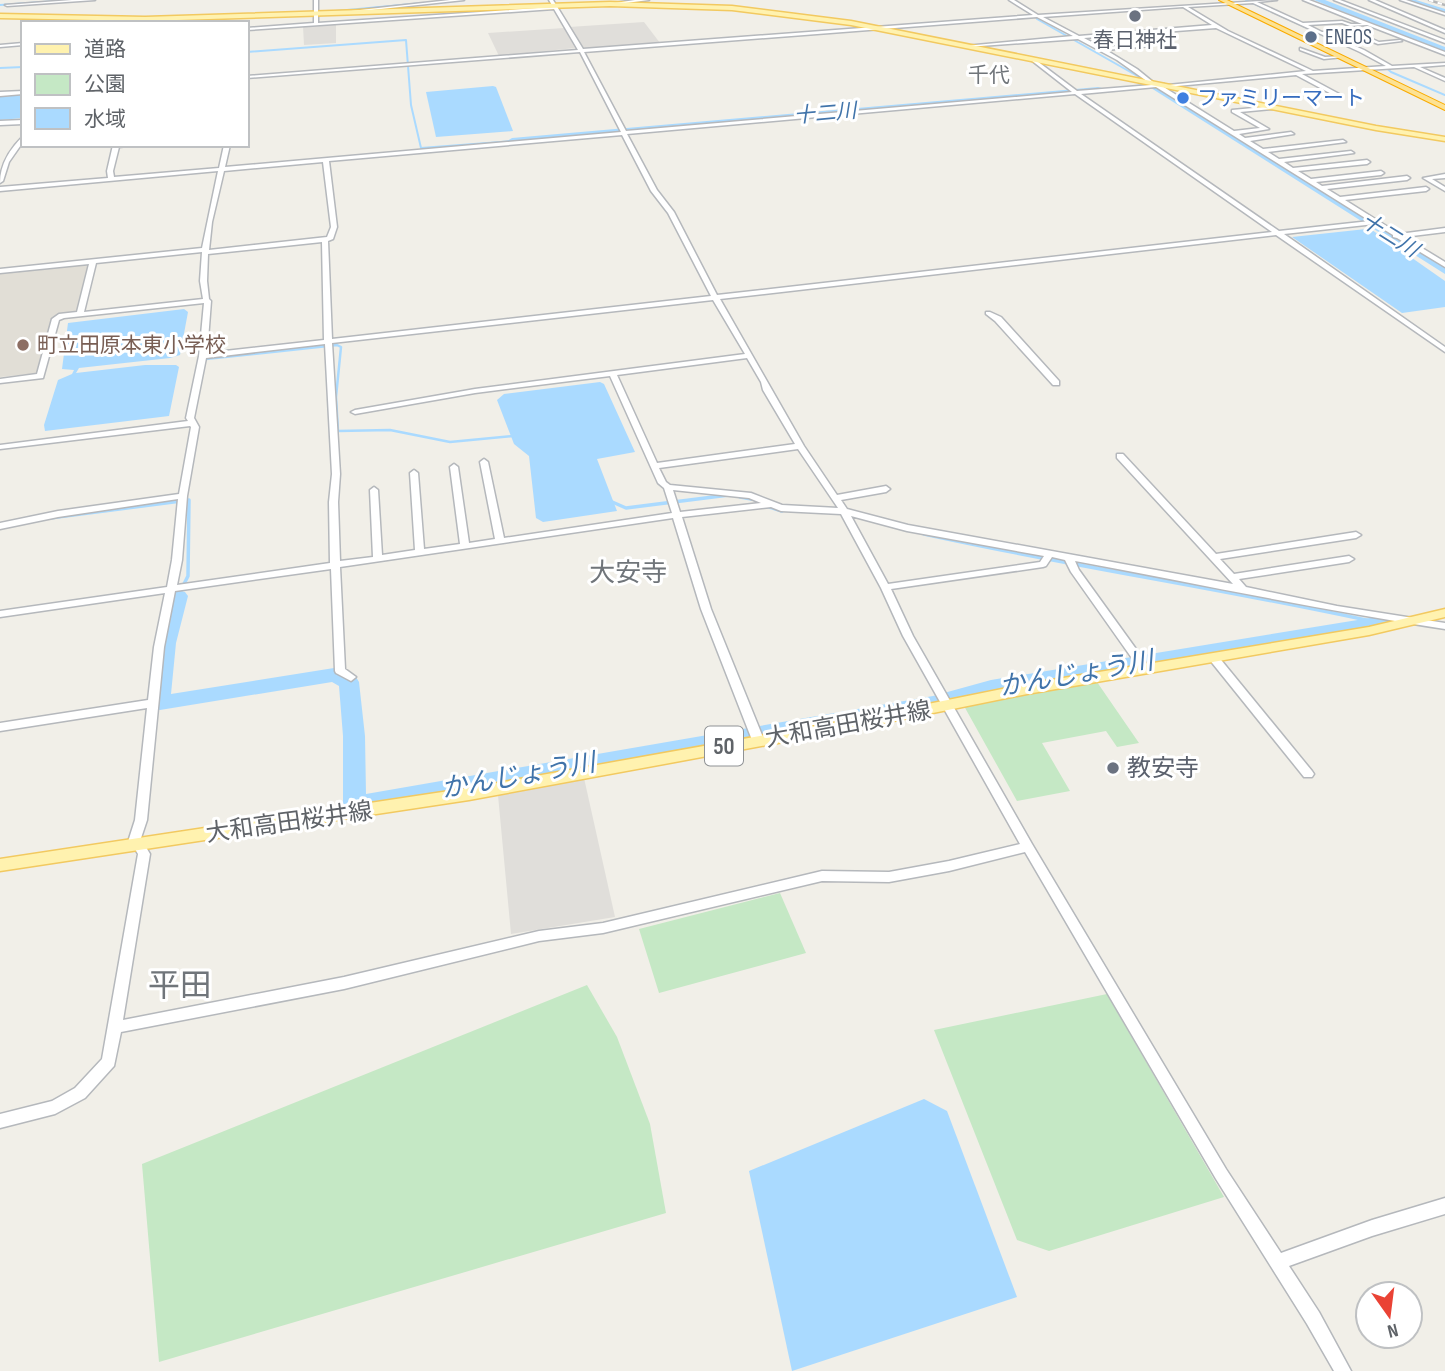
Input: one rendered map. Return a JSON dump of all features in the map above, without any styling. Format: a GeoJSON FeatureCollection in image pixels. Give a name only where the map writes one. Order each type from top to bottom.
{"type":"FeatureCollection","features":[{"type":"Feature","properties":{"kind":"highway"},"geometry":{"type":"LineString","coordinates":[[1224,1],[1445,108]]}},
{"type":"Feature","properties":{"kind":"main road"},"geometry":{"type":"LineString","coordinates":[[0,16],[123,19],[553,4],[748,9],[875,28],[1445,139]]}},
{"type":"Feature","properties":{"kind":"main road","name":"大和高田桜井線"},"geometry":{"type":"LineString","coordinates":[[0,865],[455,796],[756,735],[1142,665],[1213,657],[1369,631],[1445,613]]}},
{"type":"Feature","properties":{"kind":"street"},"geometry":{"type":"LineString","coordinates":[[0,2],[93,0]]}},
{"type":"Feature","properties":{"kind":"street"},"geometry":{"type":"LineString","coordinates":[[316,0],[316,24]]}},
{"type":"Feature","properties":{"kind":"street"},"geometry":{"type":"LineString","coordinates":[[397,0],[402,8],[462,0]]}},
{"type":"Feature","properties":{"kind":"street"},"geometry":{"type":"LineString","coordinates":[[610,4],[647,0]]}},
{"type":"Feature","properties":{"kind":"street"},"geometry":{"type":"LineString","coordinates":[[1011,0],[1160,85],[1277,162],[1445,265]]}},
{"type":"Feature","properties":{"kind":"street"},"geometry":{"type":"LineString","coordinates":[[1170,0],[1185,6],[1226,32],[1312,72]]}},
{"type":"Feature","properties":{"kind":"street"},"geometry":{"type":"LineString","coordinates":[[248,77],[1224,1],[1275,0]]}},
{"type":"Feature","properties":{"kind":"street"},"geometry":{"type":"LineString","coordinates":[[1305,0],[1445,54]]}},
{"type":"Feature","properties":{"kind":"street"},"geometry":{"type":"LineString","coordinates":[[1336,0],[1445,42]]}},
{"type":"Feature","properties":{"kind":"street"},"geometry":{"type":"LineString","coordinates":[[1371,0],[1445,32]]}},
{"type":"Feature","properties":{"kind":"street"},"geometry":{"type":"LineString","coordinates":[[1402,0],[1445,14]]}},
{"type":"Feature","properties":{"kind":"street"},"geometry":{"type":"LineString","coordinates":[[1250,1],[1355,48],[1388,68]]}},
{"type":"Feature","properties":{"kind":"street"},"geometry":{"type":"LineString","coordinates":[[0,16],[8,2]]}},
{"type":"Feature","properties":{"kind":"street"},"geometry":{"type":"LineString","coordinates":[[248,29],[553,4],[581,50],[654,191],[671,212],[715,297],[800,446],[844,511],[886,587],[908,635],[1028,847],[1221,1174],[1278,1262],[1343,1371]]}},
{"type":"Feature","properties":{"kind":"street"},"geometry":{"type":"LineString","coordinates":[[1175,20],[1190,28]]}},
{"type":"Feature","properties":{"kind":"street"},"geometry":{"type":"LineString","coordinates":[[1302,25],[1342,22],[1365,24]]}},
{"type":"Feature","properties":{"kind":"street"},"geometry":{"type":"LineString","coordinates":[[1319,33],[1362,32],[1354,27],[1357,25]]}},
{"type":"Feature","properties":{"kind":"street"},"geometry":{"type":"LineString","coordinates":[[967,46],[1217,26]]}},
{"type":"Feature","properties":{"kind":"street"},"geometry":{"type":"LineString","coordinates":[[1156,37],[1226,32]]}},
{"type":"Feature","properties":{"kind":"street"},"geometry":{"type":"LineString","coordinates":[[1107,35],[1126,46]]}},
{"type":"Feature","properties":{"kind":"street"},"geometry":{"type":"LineString","coordinates":[[1329,38],[1354,37]]}},
{"type":"Feature","properties":{"kind":"street"},"geometry":{"type":"LineString","coordinates":[[1370,39],[1378,43],[1407,40]]}},
{"type":"Feature","properties":{"kind":"street"},"geometry":{"type":"LineString","coordinates":[[0,46],[21,44]]}},
{"type":"Feature","properties":{"kind":"street"},"geometry":{"type":"LineString","coordinates":[[1098,49],[1151,45]]}},
{"type":"Feature","properties":{"kind":"street"},"geometry":{"type":"LineString","coordinates":[[1355,48],[1369,47]]}},
{"type":"Feature","properties":{"kind":"street"},"geometry":{"type":"LineString","coordinates":[[1302,48],[1339,66]]}},
{"type":"Feature","properties":{"kind":"street"},"geometry":{"type":"LineString","coordinates":[[1273,53],[1287,52]]}},
{"type":"Feature","properties":{"kind":"street"},"geometry":{"type":"LineString","coordinates":[[1324,58],[1341,57]]}},
{"type":"Feature","properties":{"kind":"street"},"geometry":{"type":"LineString","coordinates":[[1032,59],[1076,93],[1445,350]]}},
{"type":"Feature","properties":{"kind":"street"},"geometry":{"type":"LineString","coordinates":[[1413,66],[1445,80]]}},
{"type":"Feature","properties":{"kind":"street"},"geometry":{"type":"LineString","coordinates":[[0,189],[1312,72],[1445,66]]}},
{"type":"Feature","properties":{"kind":"street"},"geometry":{"type":"LineString","coordinates":[[1298,74],[1339,96]]}},
{"type":"Feature","properties":{"kind":"street"},"geometry":{"type":"LineString","coordinates":[[0,94],[21,92]]}},
{"type":"Feature","properties":{"kind":"street"},"geometry":{"type":"LineString","coordinates":[[1232,133],[1266,129],[1234,111],[1273,107]]}},
{"type":"Feature","properties":{"kind":"street"},"geometry":{"type":"LineString","coordinates":[[0,124],[21,122]]}},
{"type":"Feature","properties":{"kind":"street"},"geometry":{"type":"LineString","coordinates":[[1244,140],[1291,134]]}},
{"type":"Feature","properties":{"kind":"street"},"geometry":{"type":"LineString","coordinates":[[0,181],[11,153],[21,140]]}},
{"type":"Feature","properties":{"kind":"street"},"geometry":{"type":"LineString","coordinates":[[1261,151],[1343,142]]}},
{"type":"Feature","properties":{"kind":"street"},"geometry":{"type":"LineString","coordinates":[[111,179],[110,171],[116,147]]}},
{"type":"Feature","properties":{"kind":"street"},"geometry":{"type":"LineString","coordinates":[[0,1121],[55,1107],[80,1093],[109,1062],[144,854],[136,845],[159,647],[172,590],[183,496],[195,427],[192,423],[194,395],[202,356],[206,251],[227,147]]}},
{"type":"Feature","properties":{"kind":"street"},"geometry":{"type":"LineString","coordinates":[[0,154],[11,153]]}},
{"type":"Feature","properties":{"kind":"street"},"geometry":{"type":"LineString","coordinates":[[1277,162],[1352,153]]}},
{"type":"Feature","properties":{"kind":"street"},"geometry":{"type":"LineString","coordinates":[[0,271],[331,239],[334,227],[326,161]]}},
{"type":"Feature","properties":{"kind":"street"},"geometry":{"type":"LineString","coordinates":[[1292,170],[1367,162]]}},
{"type":"Feature","properties":{"kind":"street"},"geometry":{"type":"LineString","coordinates":[[1310,181],[1381,173]]}},
{"type":"Feature","properties":{"kind":"street"},"geometry":{"type":"LineString","coordinates":[[1445,176],[1426,178],[1445,189]]}},
{"type":"Feature","properties":{"kind":"street"},"geometry":{"type":"LineString","coordinates":[[1320,188],[1407,178]]}},
{"type":"Feature","properties":{"kind":"street"},"geometry":{"type":"LineString","coordinates":[[1338,199],[1426,189]]}},
{"type":"Feature","properties":{"kind":"street"},"geometry":{"type":"LineString","coordinates":[[202,356],[1376,222]]}},
{"type":"Feature","properties":{"kind":"street"},"geometry":{"type":"LineString","coordinates":[[1395,236],[1445,230]]}},
{"type":"Feature","properties":{"kind":"street"},"geometry":{"type":"LineString","coordinates":[[325,240],[324,289],[330,342],[328,365],[336,478],[333,502],[340,671],[351,677]]}},
{"type":"Feature","properties":{"kind":"street"},"geometry":{"type":"LineString","coordinates":[[80,313],[93,262]]}},
{"type":"Feature","properties":{"kind":"street"},"geometry":{"type":"LineString","coordinates":[[0,381],[40,376],[56,318],[206,299]]}},
{"type":"Feature","properties":{"kind":"street"},"geometry":{"type":"LineString","coordinates":[[988,313],[998,318],[1056,383]]}},
{"type":"Feature","properties":{"kind":"street"},"geometry":{"type":"LineString","coordinates":[[355,411],[475,391],[748,355]]}},
{"type":"Feature","properties":{"kind":"street"},"geometry":{"type":"LineString","coordinates":[[613,374],[662,483],[668,487],[751,496],[781,508],[844,511],[907,528],[1243,589],[1337,609],[1445,626]]}},
{"type":"Feature","properties":{"kind":"street"},"geometry":{"type":"LineString","coordinates":[[0,447],[192,423]]}},
{"type":"Feature","properties":{"kind":"street"},"geometry":{"type":"LineString","coordinates":[[655,466],[800,446]]}},
{"type":"Feature","properties":{"kind":"street"},"geometry":{"type":"LineString","coordinates":[[1120,456],[1243,589]]}},
{"type":"Feature","properties":{"kind":"street"},"geometry":{"type":"LineString","coordinates":[[484,462],[500,541]]}},
{"type":"Feature","properties":{"kind":"street"},"geometry":{"type":"LineString","coordinates":[[454,467],[465,547]]}},
{"type":"Feature","properties":{"kind":"street"},"geometry":{"type":"LineString","coordinates":[[414,473],[420,553]]}},
{"type":"Feature","properties":{"kind":"street"},"geometry":{"type":"LineString","coordinates":[[668,487],[706,609],[756,735]]}},
{"type":"Feature","properties":{"kind":"street"},"geometry":{"type":"LineString","coordinates":[[835,498],[886,489]]}},
{"type":"Feature","properties":{"kind":"street"},"geometry":{"type":"LineString","coordinates":[[374,490],[378,559]]}},
{"type":"Feature","properties":{"kind":"street"},"geometry":{"type":"LineString","coordinates":[[0,526],[58,514],[183,496]]}},
{"type":"Feature","properties":{"kind":"street"},"geometry":{"type":"LineString","coordinates":[[0,614],[677,515],[769,505]]}},
{"type":"Feature","properties":{"kind":"street"},"geometry":{"type":"LineString","coordinates":[[1213,557],[1356,535]]}},
{"type":"Feature","properties":{"kind":"street"},"geometry":{"type":"LineString","coordinates":[[886,587],[1043,564],[1049,555]]}},
{"type":"Feature","properties":{"kind":"street"},"geometry":{"type":"LineString","coordinates":[[1069,558],[1074,570],[1142,665]]}},
{"type":"Feature","properties":{"kind":"street"},"geometry":{"type":"LineString","coordinates":[[1232,577],[1349,559]]}},
{"type":"Feature","properties":{"kind":"street"},"geometry":{"type":"LineString","coordinates":[[1213,657],[1308,774]]}},
{"type":"Feature","properties":{"kind":"street"},"geometry":{"type":"LineString","coordinates":[[0,727],[153,703]]}},
{"type":"Feature","properties":{"kind":"street"},"geometry":{"type":"LineString","coordinates":[[116,1027],[344,983],[539,936],[603,928],[822,876],[889,877],[1028,847]]}},
{"type":"Feature","properties":{"kind":"street"},"geometry":{"type":"LineString","coordinates":[[1278,1262],[1372,1228],[1445,1206]]}},
{"type":"Feature","properties":{"kind":"shaded area"},"geometry":{"type":"Polygon","coordinates":[[[644,22],[660,43],[590,49],[580,47],[569,27],[644,22]]]}},
{"type":"Feature","properties":{"kind":"shaded area"},"geometry":{"type":"Polygon","coordinates":[[[336,23],[336,43],[304,45],[303,26],[336,23]]]}},
{"type":"Feature","properties":{"kind":"shaded area"},"geometry":{"type":"Polygon","coordinates":[[[564,28],[575,48],[499,56],[488,33],[564,28]]]}},
{"type":"Feature","properties":{"kind":"shaded area","name":"町立田原本東小学校"},"geometry":{"type":"Polygon","coordinates":[[[90,264],[77,311],[53,318],[38,373],[0,377],[0,273],[90,264]]]}},
{"type":"Feature","properties":{"kind":"shaded area"},"geometry":{"type":"Polygon","coordinates":[[[584,778],[615,917],[511,934],[498,795],[584,778]]]}},
{"type":"Feature","properties":{"kind":"green space"},"geometry":{"type":"Polygon","coordinates":[[[1097,682],[1139,743],[1117,747],[1106,731],[1042,743],[1070,791],[1017,801],[964,706],[1097,682]]]}},
{"type":"Feature","properties":{"kind":"green space"},"geometry":{"type":"Polygon","coordinates":[[[780,893],[806,953],[659,993],[639,929],[780,893]]]}},
{"type":"Feature","properties":{"kind":"green space"},"geometry":{"type":"Polygon","coordinates":[[[587,985],[617,1037],[650,1124],[666,1213],[159,1362],[142,1164],[587,985]]]}},
{"type":"Feature","properties":{"kind":"green space"},"geometry":{"type":"Polygon","coordinates":[[[1107,994],[1224,1197],[1049,1251],[1017,1240],[934,1030],[1107,994]]]}},
{"type":"Feature","properties":{"kind":"water"},"geometry":{"type":"Polygon","coordinates":[[[496,87],[513,131],[436,137],[426,92],[496,87]]]}},
{"type":"Feature","properties":{"kind":"water"},"geometry":{"type":"Polygon","coordinates":[[[21,95],[21,118],[0,120],[0,97],[21,95]]]}},
{"type":"Feature","properties":{"kind":"water"},"geometry":{"type":"Polygon","coordinates":[[[1372,230],[1445,281],[1445,307],[1402,313],[1292,237],[1372,230]]]}},
{"type":"Feature","properties":{"kind":"water"},"geometry":{"type":"Polygon","coordinates":[[[184,309],[188,312],[180,355],[79,368],[76,373],[145,365],[176,365],[179,367],[169,416],[45,431],[44,425],[58,380],[72,374],[74,370],[62,369],[68,323],[184,309]]]}},
{"type":"Feature","properties":{"kind":"water"},"geometry":{"type":"Polygon","coordinates":[[[600,382],[604,384],[635,452],[597,459],[617,511],[543,522],[536,518],[529,456],[514,444],[497,400],[504,394],[600,382]]]}},
{"type":"Feature","properties":{"kind":"water"},"geometry":{"type":"Polygon","coordinates":[[[924,1099],[947,1111],[1017,1297],[792,1371],[749,1171],[924,1099]]]}},
{"type":"Feature","properties":{"kind":"waterway"},"geometry":{"type":"LineString","coordinates":[[0,5],[70,0]]}},
{"type":"Feature","properties":{"kind":"waterway"},"geometry":{"type":"LineString","coordinates":[[1246,0],[1349,47]]}},
{"type":"Feature","properties":{"kind":"waterway"},"geometry":{"type":"LineString","coordinates":[[1318,0],[1445,50]]}},
{"type":"Feature","properties":{"kind":"waterway"},"geometry":{"type":"LineString","coordinates":[[1407,0],[1445,12]]}},
{"type":"Feature","properties":{"kind":"waterway"},"geometry":{"type":"LineString","coordinates":[[336,11],[423,3]]}},
{"type":"Feature","properties":{"kind":"waterway"},"geometry":{"type":"LineString","coordinates":[[1037,19],[1148,82]]}},
{"type":"Feature","properties":{"kind":"waterway","name":"十二川"},"geometry":{"type":"LineString","coordinates":[[248,52],[406,40],[411,105],[421,148],[512,141]]}},
{"type":"Feature","properties":{"kind":"waterway"},"geometry":{"type":"LineString","coordinates":[[1381,63],[1391,72],[1445,95]]}},
{"type":"Feature","properties":{"kind":"waterway","name":"十二川"},"geometry":{"type":"LineString","coordinates":[[0,68],[21,67]]}},
{"type":"Feature","properties":{"kind":"waterway","name":"十二川"},"geometry":{"type":"LineString","coordinates":[[1130,87],[1153,85],[1445,270]]}},
{"type":"Feature","properties":{"kind":"waterway","name":"十二川"},"geometry":{"type":"LineString","coordinates":[[512,141],[1098,90]]}},
{"type":"Feature","properties":{"kind":"waterway"},"geometry":{"type":"LineString","coordinates":[[206,359],[337,345],[341,347],[336,397],[338,431],[390,430],[450,442],[513,436]]}},
{"type":"Feature","properties":{"kind":"waterway"},"geometry":{"type":"LineString","coordinates":[[610,501],[626,508],[729,495]]}},
{"type":"Feature","properties":{"kind":"waterway"},"geometry":{"type":"LineString","coordinates":[[740,497],[757,500]]}},
{"type":"Feature","properties":{"kind":"waterway","name":"かんじょう川"},"geometry":{"type":"LineString","coordinates":[[50,518],[189,500],[188,576],[178,596]]}},
{"type":"Feature","properties":{"kind":"waterway"},"geometry":{"type":"LineString","coordinates":[[766,506],[782,511]]}},
{"type":"Feature","properties":{"kind":"waterway"},"geometry":{"type":"LineString","coordinates":[[924,534],[1375,622]]}},
{"type":"Feature","properties":{"kind":"waterway","name":"かんじょう川"},"geometry":{"type":"LineString","coordinates":[[178,596],[166,643],[160,703],[334,675],[349,682],[354,736],[355,803],[379,802],[933,703],[991,687],[1382,622]]}},
{"type":"Feature","properties":{"kind":"railway"},"geometry":{"type":"LineString","coordinates":[[1429,0],[1445,5]]}},
{"type":"Feature","properties":{"kind":"place","name":"春日神社"},"geometry":{"type":"Point","coordinates":[1135,16]}},
{"type":"Feature","properties":{"kind":"place","name":"ENEOS"},"geometry":{"type":"Point","coordinates":[1311,37]}},
{"type":"Feature","properties":{"kind":"place","name":"ファミリーマート"},"geometry":{"type":"Point","coordinates":[1183,98]}},
{"type":"Feature","properties":{"kind":"place","name":"町立田原本東小学校"},"geometry":{"type":"Point","coordinates":[23,345]}},
{"type":"Feature","properties":{"kind":"place","name":"教安寺"},"geometry":{"type":"Point","coordinates":[1113,768]}},
{"type":"Feature","properties":{"kind":"district","name":"千代"},"geometry":{"type":"Point","coordinates":[989,75]}},
{"type":"Feature","properties":{"kind":"district","name":"大安寺"},"geometry":{"type":"Point","coordinates":[628,572]}},
{"type":"Feature","properties":{"kind":"district","name":"平田"},"geometry":{"type":"Point","coordinates":[180,985]}}]}
